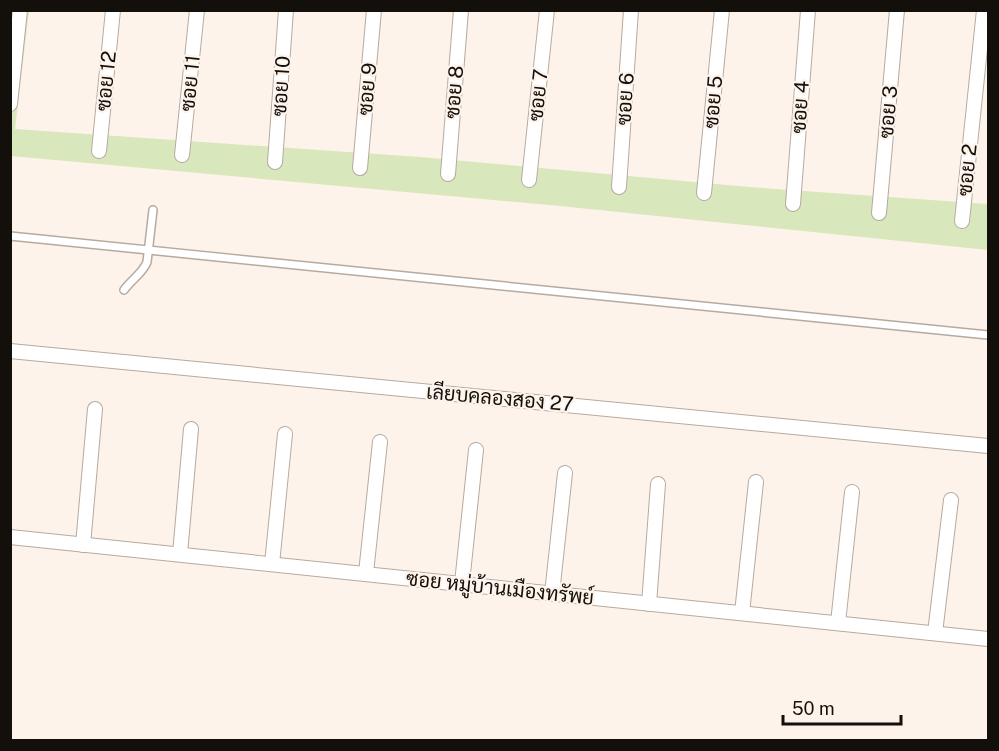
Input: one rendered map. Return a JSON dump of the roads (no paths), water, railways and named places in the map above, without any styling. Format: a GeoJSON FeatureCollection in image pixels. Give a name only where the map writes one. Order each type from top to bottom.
{"type":"FeatureCollection","features":[{"type":"Feature","properties":{"kind":"street"},"geometry":{"type":"LineString","coordinates":[[10,105],[20,10]]}},
{"type":"Feature","properties":{"kind":"street","name":"ซอย 12"},"geometry":{"type":"LineString","coordinates":[[99,151],[113,10]]}},
{"type":"Feature","properties":{"kind":"street","name":"ซอย 11"},"geometry":{"type":"LineString","coordinates":[[182,156],[197,10]]}},
{"type":"Feature","properties":{"kind":"street","name":"ซอย 10"},"geometry":{"type":"LineString","coordinates":[[276,162],[286,10]]}},
{"type":"Feature","properties":{"kind":"street","name":"ซอย 9"},"geometry":{"type":"LineString","coordinates":[[360,168],[374,10]]}},
{"type":"Feature","properties":{"kind":"street","name":"ซอย 8"},"geometry":{"type":"LineString","coordinates":[[448,174],[461,10]]}},
{"type":"Feature","properties":{"kind":"street","name":"ซอย 7"},"geometry":{"type":"LineString","coordinates":[[529,180],[547,10]]}},
{"type":"Feature","properties":{"kind":"street","name":"ซอย 6"},"geometry":{"type":"LineString","coordinates":[[619,187],[631,10]]}},
{"type":"Feature","properties":{"kind":"street","name":"ซอย 5"},"geometry":{"type":"LineString","coordinates":[[704,194],[722,10]]}},
{"type":"Feature","properties":{"kind":"street","name":"ซอย 4"},"geometry":{"type":"LineString","coordinates":[[793,204],[808,10]]}},
{"type":"Feature","properties":{"kind":"street","name":"ซอย 3"},"geometry":{"type":"LineString","coordinates":[[879,213],[897,10]]}},
{"type":"Feature","properties":{"kind":"street","name":"ซอย 2"},"geometry":{"type":"LineString","coordinates":[[962,221],[984,10]]}},
{"type":"Feature","properties":{"kind":"street","name":"เลียบคลองสอง 27"},"geometry":{"type":"LineString","coordinates":[[10,351],[988,446]]}},
{"type":"Feature","properties":{"kind":"street"},"geometry":{"type":"LineString","coordinates":[[83,545],[95,409]]}},
{"type":"Feature","properties":{"kind":"street"},"geometry":{"type":"LineString","coordinates":[[180,554],[191,429]]}},
{"type":"Feature","properties":{"kind":"street"},"geometry":{"type":"LineString","coordinates":[[272,564],[285,434]]}},
{"type":"Feature","properties":{"kind":"street"},"geometry":{"type":"LineString","coordinates":[[366,573],[380,442]]}},
{"type":"Feature","properties":{"kind":"street"},"geometry":{"type":"LineString","coordinates":[[462,583],[476,450]]}},
{"type":"Feature","properties":{"kind":"street"},"geometry":{"type":"LineString","coordinates":[[552,594],[564,473]]}},
{"type":"Feature","properties":{"kind":"street"},"geometry":{"type":"LineString","coordinates":[[742,614],[756,482]]}},
{"type":"Feature","properties":{"kind":"street"},"geometry":{"type":"LineString","coordinates":[[649,604],[658,484]]}},
{"type":"Feature","properties":{"kind":"street"},"geometry":{"type":"LineString","coordinates":[[838,623],[852,492]]}},
{"type":"Feature","properties":{"kind":"street"},"geometry":{"type":"LineString","coordinates":[[935,633],[951,500]]}},
{"type":"Feature","properties":{"kind":"street","name":"ซอย หมู่บ้านเมืองทรัพย์"},"geometry":{"type":"LineString","coordinates":[[10,537],[988,639]]}},
{"type":"Feature","properties":{"kind":"lane"},"geometry":{"type":"LineString","coordinates":[[124,290],[144,268],[149,250],[153,210]]}},
{"type":"Feature","properties":{"kind":"lane"},"geometry":{"type":"LineString","coordinates":[[10,236],[988,335]]}}]}
